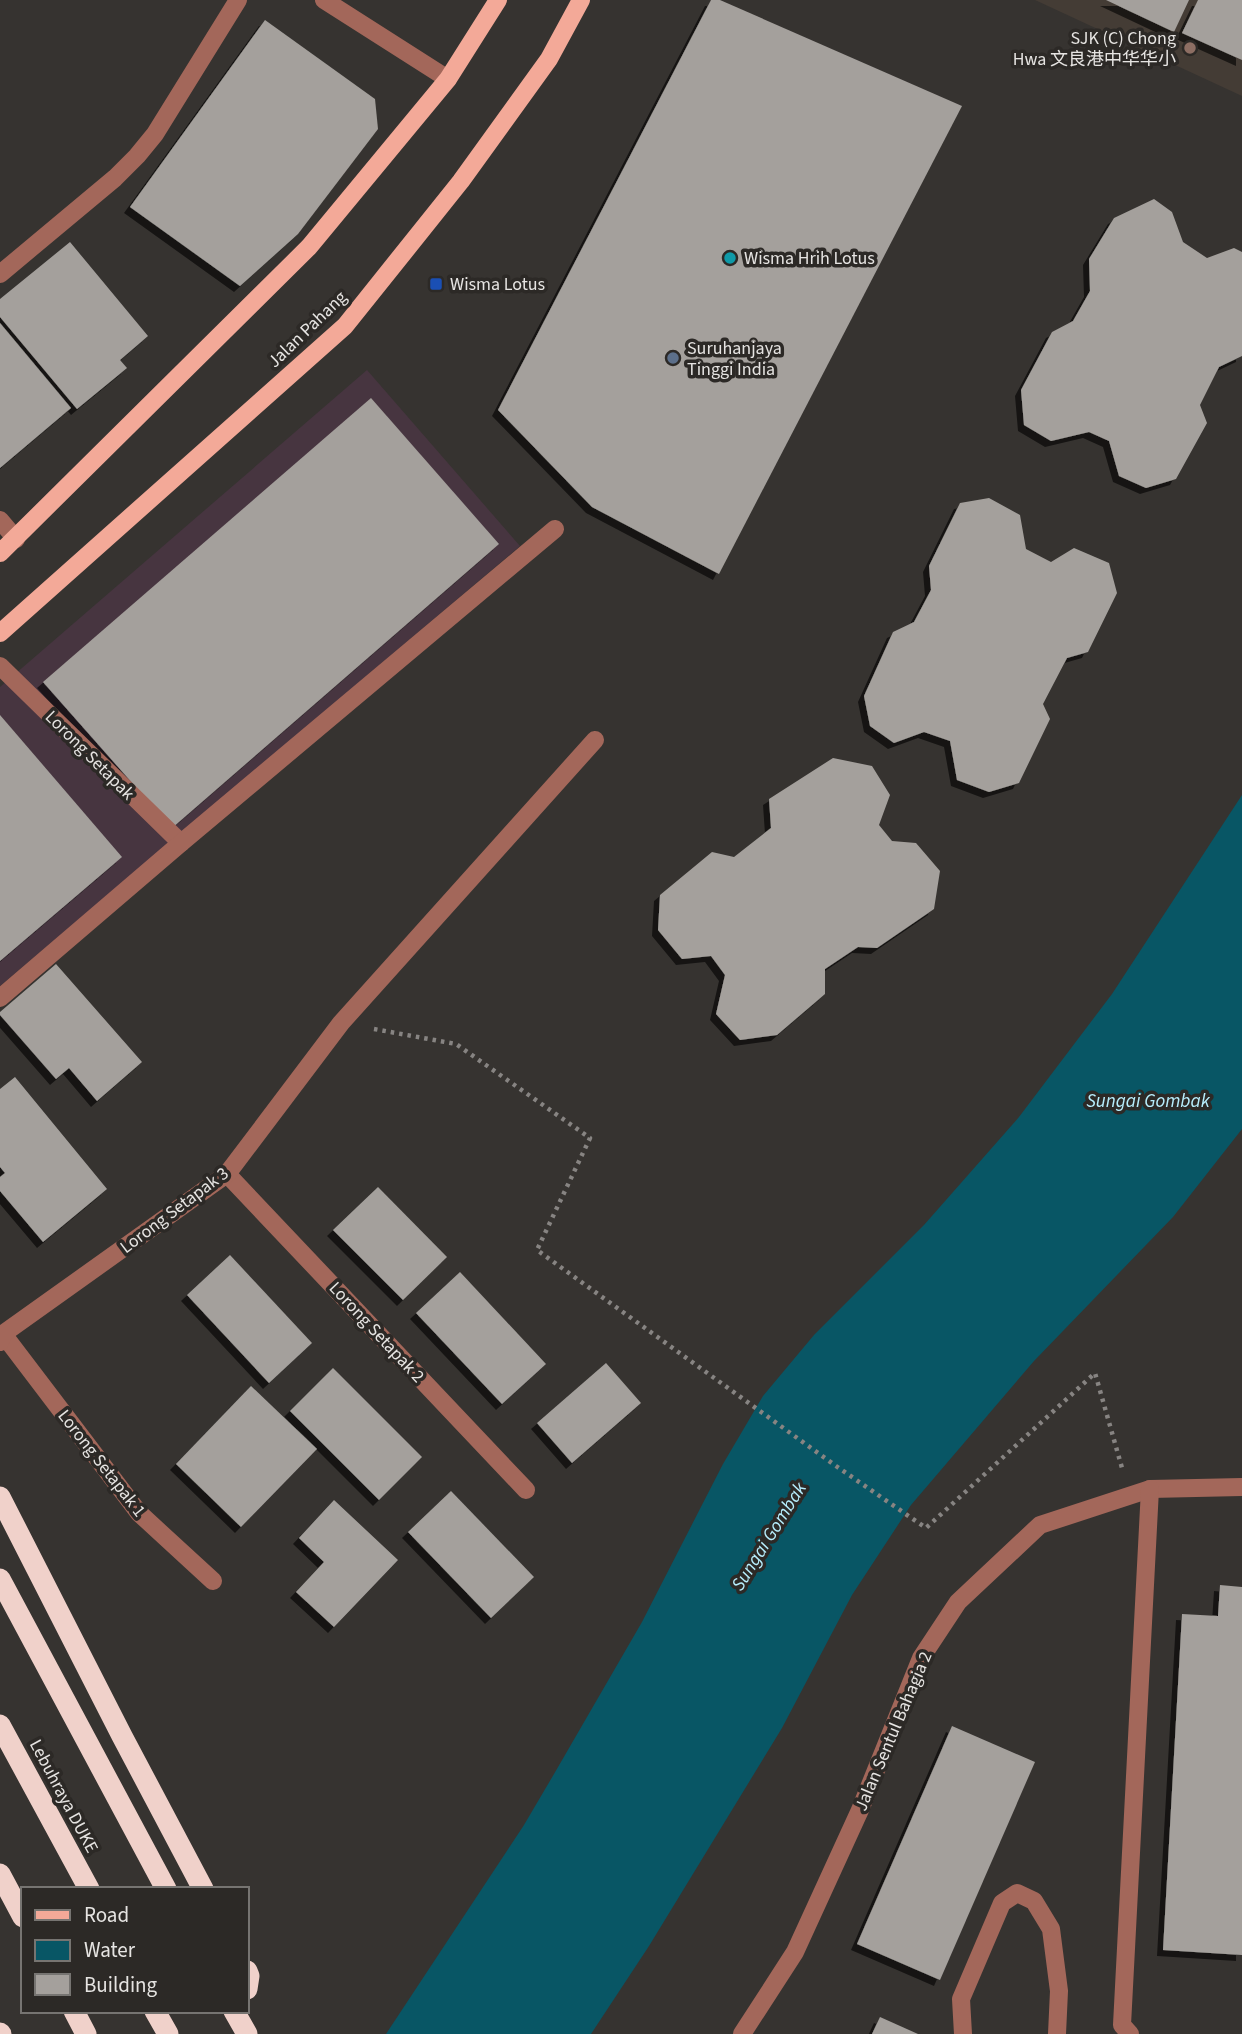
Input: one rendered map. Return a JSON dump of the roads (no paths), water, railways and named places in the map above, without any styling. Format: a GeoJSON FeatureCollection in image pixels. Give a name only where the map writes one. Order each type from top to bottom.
{"type":"FeatureCollection","features":[{"type":"Feature","properties":{"kind":"highway"},"geometry":{"type":"LineString","coordinates":[[0,1497],[202,1887]]}},
{"type":"Feature","properties":{"kind":"highway"},"geometry":{"type":"LineString","coordinates":[[0,1579],[165,1887]]}},
{"type":"Feature","properties":{"kind":"highway","name":"Lebuhraya DUKE"},"geometry":{"type":"LineString","coordinates":[[0,1725],[88,1887]]}},
{"type":"Feature","properties":{"kind":"highway"},"geometry":{"type":"LineString","coordinates":[[0,1874],[21,1913]]}},
{"type":"Feature","properties":{"kind":"highway"},"geometry":{"type":"LineString","coordinates":[[75,2013],[86,2034]]}},
{"type":"Feature","properties":{"kind":"highway"},"geometry":{"type":"LineString","coordinates":[[235,2013],[247,2034]]}},
{"type":"Feature","properties":{"kind":"highway"},"geometry":{"type":"LineString","coordinates":[[238,2034],[243,2013]]}},
{"type":"Feature","properties":{"kind":"main road"},"geometry":{"type":"LineString","coordinates":[[0,553],[309,247],[448,79],[498,0]]}},
{"type":"Feature","properties":{"kind":"main road","name":"Jalan Pahang"},"geometry":{"type":"LineString","coordinates":[[0,633],[345,326],[477,159],[549,59],[581,0]]}},
{"type":"Feature","properties":{"kind":"street"},"geometry":{"type":"LineString","coordinates":[[0,274],[116,178],[137,156],[155,134],[238,0]]}},
{"type":"Feature","properties":{"kind":"street"},"geometry":{"type":"LineString","coordinates":[[324,0],[448,79]]}},
{"type":"Feature","properties":{"kind":"street"},"geometry":{"type":"LineString","coordinates":[[0,520],[16,539]]}},
{"type":"Feature","properties":{"kind":"street"},"geometry":{"type":"LineString","coordinates":[[0,998],[555,529]]}},
{"type":"Feature","properties":{"kind":"street","name":"Lorong Setapak"},"geometry":{"type":"LineString","coordinates":[[0,666],[181,843]]}},
{"type":"Feature","properties":{"kind":"street","name":"Lorong Setapak 3"},"geometry":{"type":"LineString","coordinates":[[1,1336],[228,1174],[341,1023],[595,740]]}},
{"type":"Feature","properties":{"kind":"street","name":"Lorong Setapak 2"},"geometry":{"type":"LineString","coordinates":[[228,1174],[526,1490]]}},
{"type":"Feature","properties":{"kind":"street","name":"Lorong Setapak 1"},"geometry":{"type":"LineString","coordinates":[[1,1336],[139,1513],[213,1581]]}},
{"type":"Feature","properties":{"kind":"street","name":"Jalan Sentul Bahagia 2"},"geometry":{"type":"LineString","coordinates":[[742,2034],[795,1952],[860,1810],[921,1658],[958,1602],[1040,1525],[1150,1489],[1242,1487]]}},
{"type":"Feature","properties":{"kind":"street"},"geometry":{"type":"LineString","coordinates":[[1130,2034],[1122,2025],[1150,1489]]}},
{"type":"Feature","properties":{"kind":"street"},"geometry":{"type":"LineString","coordinates":[[963,2034],[961,1999],[1002,1903],[1017,1893],[1034,1901],[1051,1929],[1059,1991],[1057,2034]]}},
{"type":"Feature","properties":{"kind":"water","name":"Sungai Gombak"},"geometry":{"type":"Polygon","coordinates":[[[1242,795],[1242,1129],[1173,1217],[1034,1361],[911,1505],[852,1595],[782,1728],[649,1946],[591,2034],[386,2034],[524,1825],[642,1622],[723,1464],[763,1396],[814,1335],[924,1225],[1019,1117],[1112,994],[1242,795]]]}},
{"type":"Feature","properties":{"kind":"place","name":"SJK (C) Chong Hwa 文良港中华华小"},"geometry":{"type":"Point","coordinates":[1190,48]}},
{"type":"Feature","properties":{"kind":"place","name":"Wisma Hrih Lotus"},"geometry":{"type":"Point","coordinates":[730,258]}},
{"type":"Feature","properties":{"kind":"place","name":"Wisma Lotus"},"geometry":{"type":"Point","coordinates":[436,284]}},
{"type":"Feature","properties":{"kind":"place","name":"Suruhanjaya Tinggi India"},"geometry":{"type":"Point","coordinates":[673,358]}}]}
